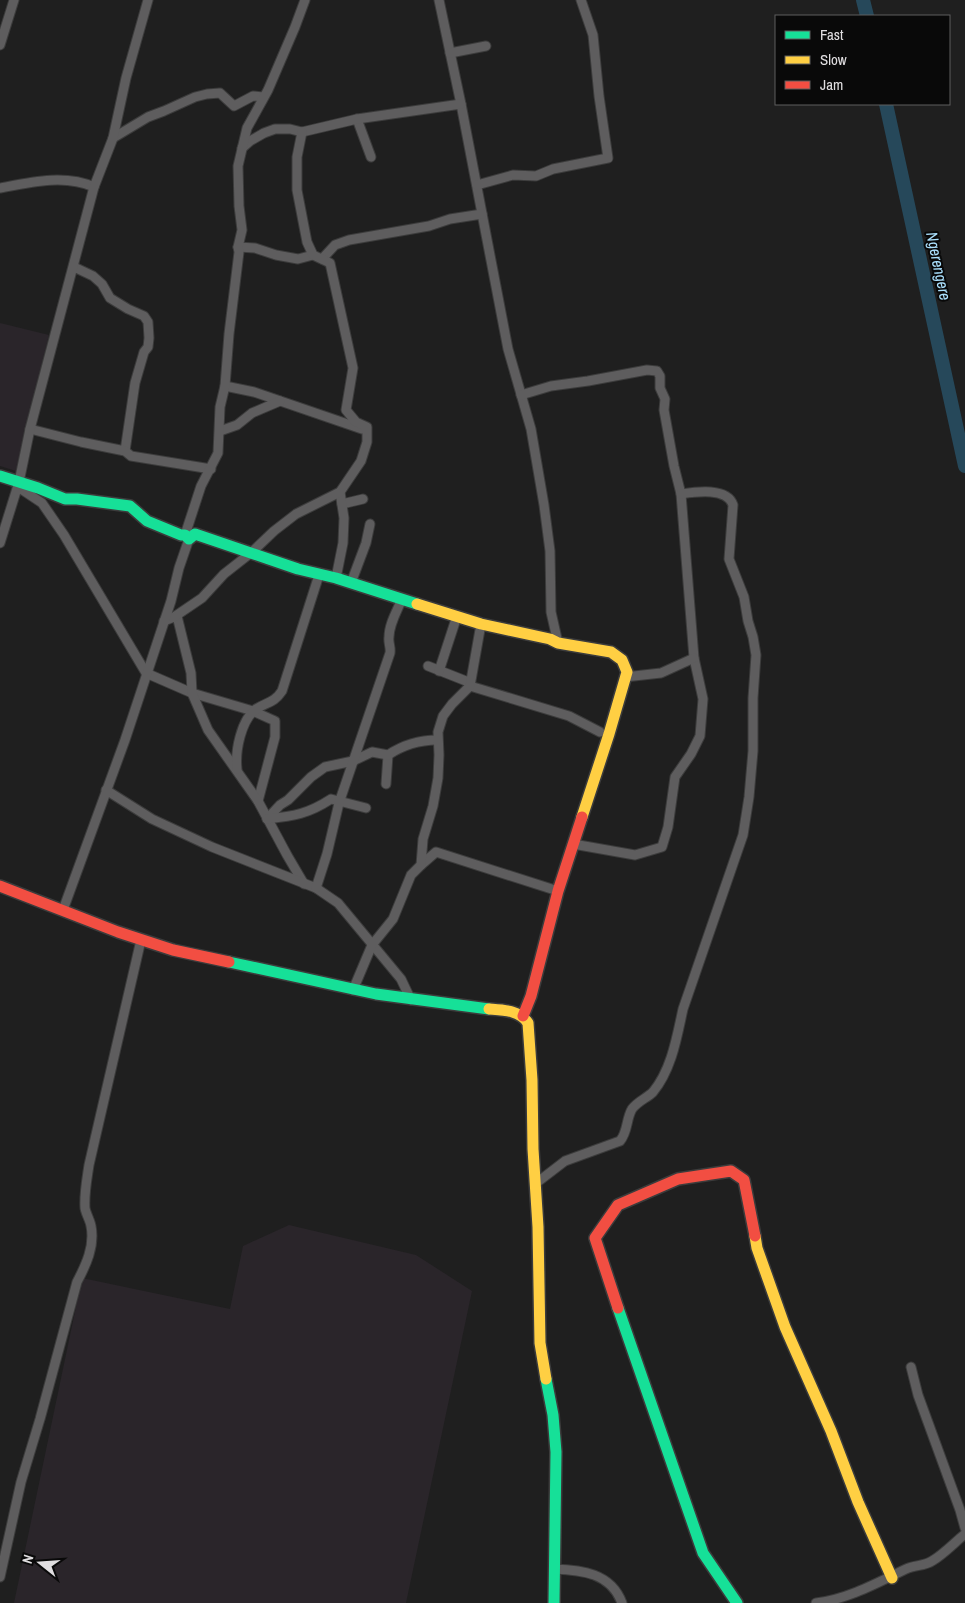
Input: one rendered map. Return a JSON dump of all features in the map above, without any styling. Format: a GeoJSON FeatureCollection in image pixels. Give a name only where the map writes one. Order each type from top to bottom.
{"type":"FeatureCollection","features":[{"type":"Feature","properties":{"kind":"street"},"geometry":{"type":"LineString","coordinates":[[0,45],[14,0]]}},
{"type":"Feature","properties":{"kind":"street"},"geometry":{"type":"LineString","coordinates":[[0,543],[19,484],[30,429],[94,187],[112,138],[126,78],[148,0]]}},
{"type":"Feature","properties":{"kind":"street"},"geometry":{"type":"LineString","coordinates":[[63,910],[171,601],[201,486],[218,453],[220,407],[225,386],[238,247],[242,230],[238,166],[247,128],[268,90],[306,0]]}},
{"type":"Feature","properties":{"kind":"street"},"geometry":{"type":"LineString","coordinates":[[439,0],[508,349],[531,429],[550,552],[551,612],[558,643]]}},
{"type":"Feature","properties":{"kind":"street"},"geometry":{"type":"LineString","coordinates":[[477,185],[513,175],[536,176],[553,168],[608,158],[593,35],[581,0]]}},
{"type":"Feature","properties":{"kind":"street"},"geometry":{"type":"LineString","coordinates":[[450,53],[486,46]]}},
{"type":"Feature","properties":{"kind":"street"},"geometry":{"type":"LineString","coordinates":[[112,138],[148,117],[195,97],[220,93],[234,106],[253,96],[263,97]]}},
{"type":"Feature","properties":{"kind":"street"},"geometry":{"type":"LineString","coordinates":[[242,149],[264,132],[290,129],[302,132],[357,119],[461,104]]}},
{"type":"Feature","properties":{"kind":"street"},"geometry":{"type":"LineString","coordinates":[[357,119],[371,157]]}},
{"type":"Feature","properties":{"kind":"street"},"geometry":{"type":"LineString","coordinates":[[302,132],[297,157],[297,190],[307,242],[312,255]]}},
{"type":"Feature","properties":{"kind":"street"},"geometry":{"type":"LineString","coordinates":[[0,188],[55,180],[69,180],[94,187]]}},
{"type":"Feature","properties":{"kind":"street"},"geometry":{"type":"LineString","coordinates":[[322,259],[335,244],[349,240],[429,226],[450,219],[482,214]]}},
{"type":"Feature","properties":{"kind":"street"},"geometry":{"type":"LineString","coordinates":[[164,621],[177,616],[202,598],[224,574],[296,514],[340,492],[361,460],[367,442],[366,427],[356,422],[346,410],[353,368],[330,263],[312,255],[298,259],[276,256],[254,248],[238,247]]}},
{"type":"Feature","properties":{"kind":"street"},"geometry":{"type":"LineString","coordinates":[[74,267],[93,276],[102,284],[110,298],[144,316],[148,322],[148,347],[144,352],[135,383],[126,451]]}},
{"type":"Feature","properties":{"kind":"street"},"geometry":{"type":"LineString","coordinates":[[521,395],[551,386],[588,382],[647,370],[657,371],[660,376],[660,388],[665,399],[664,410],[681,494],[694,658],[703,699],[700,736],[691,754],[676,776],[668,827],[662,846],[635,854],[573,844]]}},
{"type":"Feature","properties":{"kind":"street"},"geometry":{"type":"LineString","coordinates":[[225,386],[254,392],[367,431]]}},
{"type":"Feature","properties":{"kind":"street"},"geometry":{"type":"LineString","coordinates":[[220,431],[237,425],[252,413],[280,402]]}},
{"type":"Feature","properties":{"kind":"street"},"geometry":{"type":"LineString","coordinates":[[30,429],[126,451],[131,456],[211,469]]}},
{"type":"Feature","properties":{"kind":"street"},"geometry":{"type":"LineString","coordinates":[[0,476],[65,499],[130,506],[147,521],[181,535],[187,537],[195,534],[319,575],[336,578],[482,624],[542,637],[558,643],[611,652],[618,655],[625,663],[625,677],[609,734],[558,891],[531,996],[523,1016]]}},
{"type":"Feature","properties":{"kind":"street"},"geometry":{"type":"LineString","coordinates":[[19,484],[42,503],[64,535],[146,673],[192,693],[253,711],[276,721],[275,737],[258,801]]}},
{"type":"Feature","properties":{"kind":"street"},"geometry":{"type":"LineString","coordinates":[[535,1184],[565,1161],[620,1141],[624,1137],[632,1110],[652,1092],[659,1082],[668,1065],[683,1009],[744,835],[753,751],[753,698],[756,655],[744,597],[729,559],[732,505],[728,497],[708,491],[681,494]]}},
{"type":"Feature","properties":{"kind":"street"},"geometry":{"type":"LineString","coordinates":[[336,578],[343,543],[344,518],[340,492]]}},
{"type":"Feature","properties":{"kind":"street"},"geometry":{"type":"LineString","coordinates":[[342,504],[364,499]]}},
{"type":"Feature","properties":{"kind":"street"},"geometry":{"type":"LineString","coordinates":[[351,583],[366,544],[370,524]]}},
{"type":"Feature","properties":{"kind":"street"},"geometry":{"type":"LineString","coordinates":[[237,769],[236,756],[238,746],[244,728],[253,711],[277,698],[282,691],[319,575]]}},
{"type":"Feature","properties":{"kind":"street"},"geometry":{"type":"LineString","coordinates":[[316,888],[327,854],[340,801],[390,653],[391,648],[388,638],[402,599]]}},
{"type":"Feature","properties":{"kind":"street"},"geometry":{"type":"LineString","coordinates":[[177,616],[189,662],[192,693],[208,730],[258,801],[305,884]]}},
{"type":"Feature","properties":{"kind":"street"},"geometry":{"type":"LineString","coordinates":[[439,670],[457,616]]}},
{"type":"Feature","properties":{"kind":"street"},"geometry":{"type":"LineString","coordinates":[[421,865],[423,839],[438,778],[438,732],[443,716],[468,684],[482,624]]}},
{"type":"Feature","properties":{"kind":"street"},"geometry":{"type":"LineString","coordinates":[[625,677],[661,673],[694,658]]}},
{"type":"Feature","properties":{"kind":"street"},"geometry":{"type":"LineString","coordinates":[[428,666],[468,684],[569,716],[600,732]]}},
{"type":"Feature","properties":{"kind":"street"},"geometry":{"type":"LineString","coordinates":[[268,819],[280,805],[325,767],[353,761],[372,752],[388,754],[400,747],[428,740],[437,740]]}},
{"type":"Feature","properties":{"kind":"street"},"geometry":{"type":"LineString","coordinates":[[386,784],[388,754]]}},
{"type":"Feature","properties":{"kind":"street"},"geometry":{"type":"LineString","coordinates":[[106,790],[152,819],[212,847],[316,888],[338,903],[401,979],[411,1000]]}},
{"type":"Feature","properties":{"kind":"street"},"geometry":{"type":"LineString","coordinates":[[268,819],[297,815],[316,809],[331,799],[366,808]]}},
{"type":"Feature","properties":{"kind":"street"},"geometry":{"type":"LineString","coordinates":[[353,990],[372,945],[393,919],[411,875],[436,852],[558,891]]}},
{"type":"Feature","properties":{"kind":"street"},"geometry":{"type":"LineString","coordinates":[[0,886],[141,940],[173,950],[353,990],[477,1010],[501,1010],[523,1016],[528,1023],[530,1048],[538,1227],[540,1343],[553,1415],[556,1452],[557,1492],[554,1603]]}},
{"type":"Feature","properties":{"kind":"street"},"geometry":{"type":"LineString","coordinates":[[0,1577],[21,1482],[77,1282],[85,1266],[91,1245],[91,1225],[85,1202],[89,1165],[141,940]]}},
{"type":"Feature","properties":{"kind":"street"},"geometry":{"type":"LineString","coordinates":[[737,1603],[703,1553],[642,1380],[595,1238],[618,1205],[678,1179],[730,1171],[744,1180],[757,1248],[785,1327],[824,1414],[858,1502],[892,1578]]}},
{"type":"Feature","properties":{"kind":"street"},"geometry":{"type":"LineString","coordinates":[[911,1368],[918,1395],[965,1528]]}},
{"type":"Feature","properties":{"kind":"street"},"geometry":{"type":"LineString","coordinates":[[816,1603],[838,1598],[892,1578],[908,1568],[932,1562],[965,1534]]}},
{"type":"Feature","properties":{"kind":"street"},"geometry":{"type":"LineString","coordinates":[[554,1569],[578,1570],[599,1576],[618,1593],[622,1603]]}},
{"type":"Feature","properties":{"kind":"shaded area"},"geometry":{"type":"Polygon","coordinates":[[[0,323],[49,335],[16,471],[0,466],[0,323]]]}},
{"type":"Feature","properties":{"kind":"shaded area"},"geometry":{"type":"Polygon","coordinates":[[[289,1225],[416,1255],[472,1291],[406,1603],[14,1603],[82,1278],[230,1309],[243,1246],[289,1225]]]}},
{"type":"Feature","properties":{"kind":"waterway","name":"Ngerengere"},"geometry":{"type":"LineString","coordinates":[[863,0],[867,15]]}},
{"type":"Feature","properties":{"kind":"waterway","name":"Ngerengere"},"geometry":{"type":"LineString","coordinates":[[886,105],[965,466]]}},
{"type":"Feature","properties":{"kind":"traffic: fast"},"geometry":{"type":"LineString","coordinates":[[0,476],[65,499],[130,506],[147,521],[185,535],[189,539],[195,534],[298,569],[336,578],[417,604]]}},
{"type":"Feature","properties":{"kind":"traffic: fast"},"geometry":{"type":"LineString","coordinates":[[229,962],[376,994],[489,1009]]}},
{"type":"Feature","properties":{"kind":"traffic: fast"},"geometry":{"type":"LineString","coordinates":[[618,1308],[703,1553],[737,1603]]}},
{"type":"Feature","properties":{"kind":"traffic: fast"},"geometry":{"type":"LineString","coordinates":[[546,1379],[553,1415],[556,1452],[554,1603]]}},
{"type":"Feature","properties":{"kind":"traffic: slow"},"geometry":{"type":"LineString","coordinates":[[417,604],[481,624],[550,639],[558,643],[611,652],[622,660],[627,672],[582,817]]}},
{"type":"Feature","properties":{"kind":"traffic: slow"},"geometry":{"type":"LineString","coordinates":[[489,1009],[516,1013],[528,1023],[538,1227],[540,1343],[546,1379]]}},
{"type":"Feature","properties":{"kind":"traffic: slow"},"geometry":{"type":"LineString","coordinates":[[755,1236],[757,1248],[785,1327],[831,1431],[858,1502],[892,1578]]}},
{"type":"Feature","properties":{"kind":"traffic: jam"},"geometry":{"type":"LineString","coordinates":[[523,1016],[531,996],[558,891],[582,817]]}},
{"type":"Feature","properties":{"kind":"traffic: jam"},"geometry":{"type":"LineString","coordinates":[[0,886],[118,932],[173,950],[229,962]]}},
{"type":"Feature","properties":{"kind":"traffic: jam"},"geometry":{"type":"LineString","coordinates":[[618,1308],[595,1238],[618,1205],[678,1179],[731,1171],[744,1180],[755,1236]]}}]}
